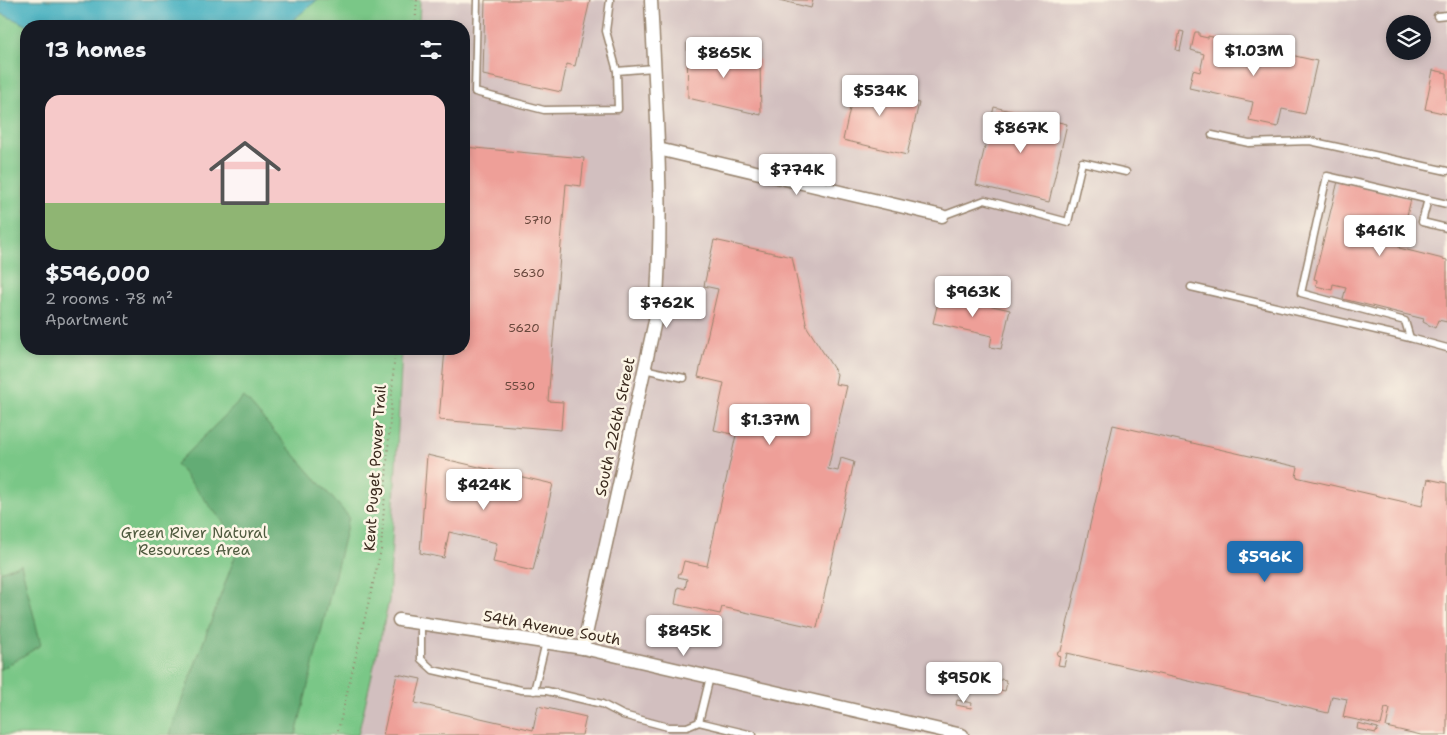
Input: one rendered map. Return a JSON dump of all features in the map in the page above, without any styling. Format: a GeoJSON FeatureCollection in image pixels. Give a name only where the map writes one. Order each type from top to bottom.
{"type":"FeatureCollection","features":[{"type":"Feature","properties":{"kind":"street","name":"South 226th Street"},"geometry":{"type":"LineString","coordinates":[[583,648],[655,321],[659,278],[658,149],[651,0]]}},
{"type":"Feature","properties":{"kind":"street"},"geometry":{"type":"LineString","coordinates":[[658,149],[942,216]]}},
{"type":"Feature","properties":{"kind":"street","name":"54th Avenue South"},"geometry":{"type":"LineString","coordinates":[[399,620],[583,648],[962,735]]}},
{"type":"Feature","properties":{"kind":"lane"},"geometry":{"type":"LineString","coordinates":[[478,0],[475,92],[544,110],[618,109],[617,71],[606,31],[610,0]]}},
{"type":"Feature","properties":{"kind":"lane"},"geometry":{"type":"LineString","coordinates":[[1437,16],[1447,15]]}},
{"type":"Feature","properties":{"kind":"lane"},"geometry":{"type":"LineString","coordinates":[[617,71],[654,68]]}},
{"type":"Feature","properties":{"kind":"lane"},"geometry":{"type":"LineString","coordinates":[[1212,135],[1249,143],[1310,141],[1447,171]]}},
{"type":"Feature","properties":{"kind":"lane"},"geometry":{"type":"LineString","coordinates":[[942,216],[985,200],[1068,222],[1082,162],[1126,172]]}},
{"type":"Feature","properties":{"kind":"lane"},"geometry":{"type":"LineString","coordinates":[[1410,338],[1405,321],[1301,293],[1327,176],[1447,204]]}},
{"type":"Feature","properties":{"kind":"lane"},"geometry":{"type":"LineString","coordinates":[[1428,199],[1422,222],[1447,228]]}},
{"type":"Feature","properties":{"kind":"lane"},"geometry":{"type":"LineString","coordinates":[[1191,287],[1447,348]]}},
{"type":"Feature","properties":{"kind":"lane"},"geometry":{"type":"LineString","coordinates":[[644,369],[684,378]]}},
{"type":"Feature","properties":{"kind":"lane"},"geometry":{"type":"LineString","coordinates":[[421,624],[420,659],[433,670],[521,690],[547,691],[602,704],[624,715],[668,726],[686,727],[699,722],[753,735]]}},
{"type":"Feature","properties":{"kind":"lane"},"geometry":{"type":"LineString","coordinates":[[534,691],[546,642]]}},
{"type":"Feature","properties":{"kind":"lane"},"geometry":{"type":"LineString","coordinates":[[699,722],[710,677]]}},
{"type":"Feature","properties":{"kind":"path"},"geometry":{"type":"LineString","coordinates":[[415,20],[417,0]]}},
{"type":"Feature","properties":{"kind":"path","name":"Kent Puget Power Trail"},"geometry":{"type":"LineString","coordinates":[[337,735],[382,550],[394,355]]}},
{"type":"Feature","properties":{"kind":"shaded area"},"geometry":{"type":"Polygon","coordinates":[[[420,0],[1447,0],[1447,735],[358,735],[389,601],[402,355],[470,355],[470,20],[419,20],[420,0]]]}},
{"type":"Feature","properties":{"kind":"green space","name":"Green River Natural Resources Area"},"geometry":{"type":"Polygon","coordinates":[[[0,0],[420,0],[419,20],[20,20],[20,355],[402,355],[389,601],[358,735],[0,735],[0,0]]]}},
{"type":"Feature","properties":{"kind":"green space"},"geometry":{"type":"Polygon","coordinates":[[[244,397],[349,517],[296,735],[170,735],[240,543],[176,464],[244,397]]]}},
{"type":"Feature","properties":{"kind":"green space"},"geometry":{"type":"Polygon","coordinates":[[[21,564],[41,645],[0,670],[0,572],[21,564]]]}},
{"type":"Feature","properties":{"kind":"water"},"geometry":{"type":"Polygon","coordinates":[[[0,0],[317,0],[293,20],[20,20],[20,22],[0,13],[0,0]]]}},
{"type":"Feature","properties":{"kind":"building"},"geometry":{"type":"Polygon","coordinates":[[[485,0],[590,0],[575,66],[567,64],[561,92],[483,75],[485,0]]]}},
{"type":"Feature","properties":{"kind":"building"},"geometry":{"type":"Polygon","coordinates":[[[779,0],[813,0],[811,8],[779,0]]]}},
{"type":"Feature","properties":{"kind":"building"},"geometry":{"type":"Polygon","coordinates":[[[1180,31],[1184,32],[1180,51],[1176,50],[1180,31]]]}},
{"type":"Feature","properties":{"kind":"building"},"geometry":{"type":"Polygon","coordinates":[[[1195,32],[1199,32],[1199,36],[1208,38],[1208,36],[1317,61],[1305,114],[1282,109],[1278,127],[1249,121],[1253,102],[1189,88],[1193,70],[1200,72],[1204,54],[1191,50],[1195,32]]]}},
{"type":"Feature","properties":{"kind":"building"},"geometry":{"type":"Polygon","coordinates":[[[687,43],[760,60],[761,115],[688,98],[687,43]]]}},
{"type":"Feature","properties":{"kind":"building"},"geometry":{"type":"Polygon","coordinates":[[[1433,70],[1447,73],[1447,114],[1425,109],[1433,70]]]}},
{"type":"Feature","properties":{"kind":"building"},"geometry":{"type":"Polygon","coordinates":[[[857,76],[902,86],[899,99],[919,103],[907,155],[843,140],[857,76]]]}},
{"type":"Feature","properties":{"kind":"building"},"geometry":{"type":"Polygon","coordinates":[[[994,107],[1067,124],[1049,202],[976,185],[994,107]]]}},
{"type":"Feature","properties":{"kind":"building"},"geometry":{"type":"Polygon","coordinates":[[[470,148],[584,158],[581,186],[566,184],[548,401],[563,402],[561,430],[439,420],[444,355],[470,355],[470,148]]]}},
{"type":"Feature","properties":{"kind":"building"},"geometry":{"type":"Polygon","coordinates":[[[1338,181],[1411,199],[1399,248],[1447,260],[1447,322],[1438,320],[1435,328],[1423,322],[1424,319],[1343,299],[1346,287],[1333,284],[1332,290],[1316,286],[1317,280],[1314,279],[1338,181]]]}},
{"type":"Feature","properties":{"kind":"building"},"geometry":{"type":"Polygon","coordinates":[[[714,240],[792,257],[807,327],[837,374],[835,384],[847,386],[828,469],[838,471],[841,458],[854,462],[817,628],[722,607],[720,614],[675,604],[678,587],[685,589],[687,579],[678,577],[684,561],[707,566],[736,435],[714,430],[724,383],[698,377],[718,289],[704,286],[714,240]]]}},
{"type":"Feature","properties":{"kind":"building"},"geometry":{"type":"Polygon","coordinates":[[[940,294],[1010,310],[1001,349],[990,347],[992,336],[933,323],[940,294]]]}},
{"type":"Feature","properties":{"kind":"building"},"geometry":{"type":"Polygon","coordinates":[[[1113,425],[1298,467],[1296,477],[1422,506],[1428,479],[1447,483],[1447,735],[1421,735],[1386,727],[1390,709],[1385,708],[1381,725],[1343,717],[1347,699],[1332,696],[1328,713],[1067,653],[1064,666],[1058,665],[1060,656],[1057,655],[1058,651],[1061,651],[1113,425]]]}},
{"type":"Feature","properties":{"kind":"building"},"geometry":{"type":"Polygon","coordinates":[[[427,455],[553,484],[533,571],[493,562],[497,543],[449,532],[444,558],[420,553],[427,455]]]}},
{"type":"Feature","properties":{"kind":"building"},"geometry":{"type":"Polygon","coordinates":[[[397,674],[421,679],[415,703],[533,730],[538,706],[586,717],[582,735],[383,735],[397,674]]]}},
{"type":"Feature","properties":{"kind":"building"},"geometry":{"type":"Polygon","coordinates":[[[1001,679],[1006,680],[1005,682],[1007,683],[1005,691],[996,689],[998,681],[1001,679]]]}},
{"type":"Feature","properties":{"kind":"building"},"geometry":{"type":"Polygon","coordinates":[[[957,700],[972,703],[971,708],[956,705],[957,700]]]}},
{"type":"Feature","properties":{"kind":"building"},"geometry":{"type":"Polygon","coordinates":[[[1358,723],[1378,728],[1376,733],[1357,729],[1358,723]]]}}]}
